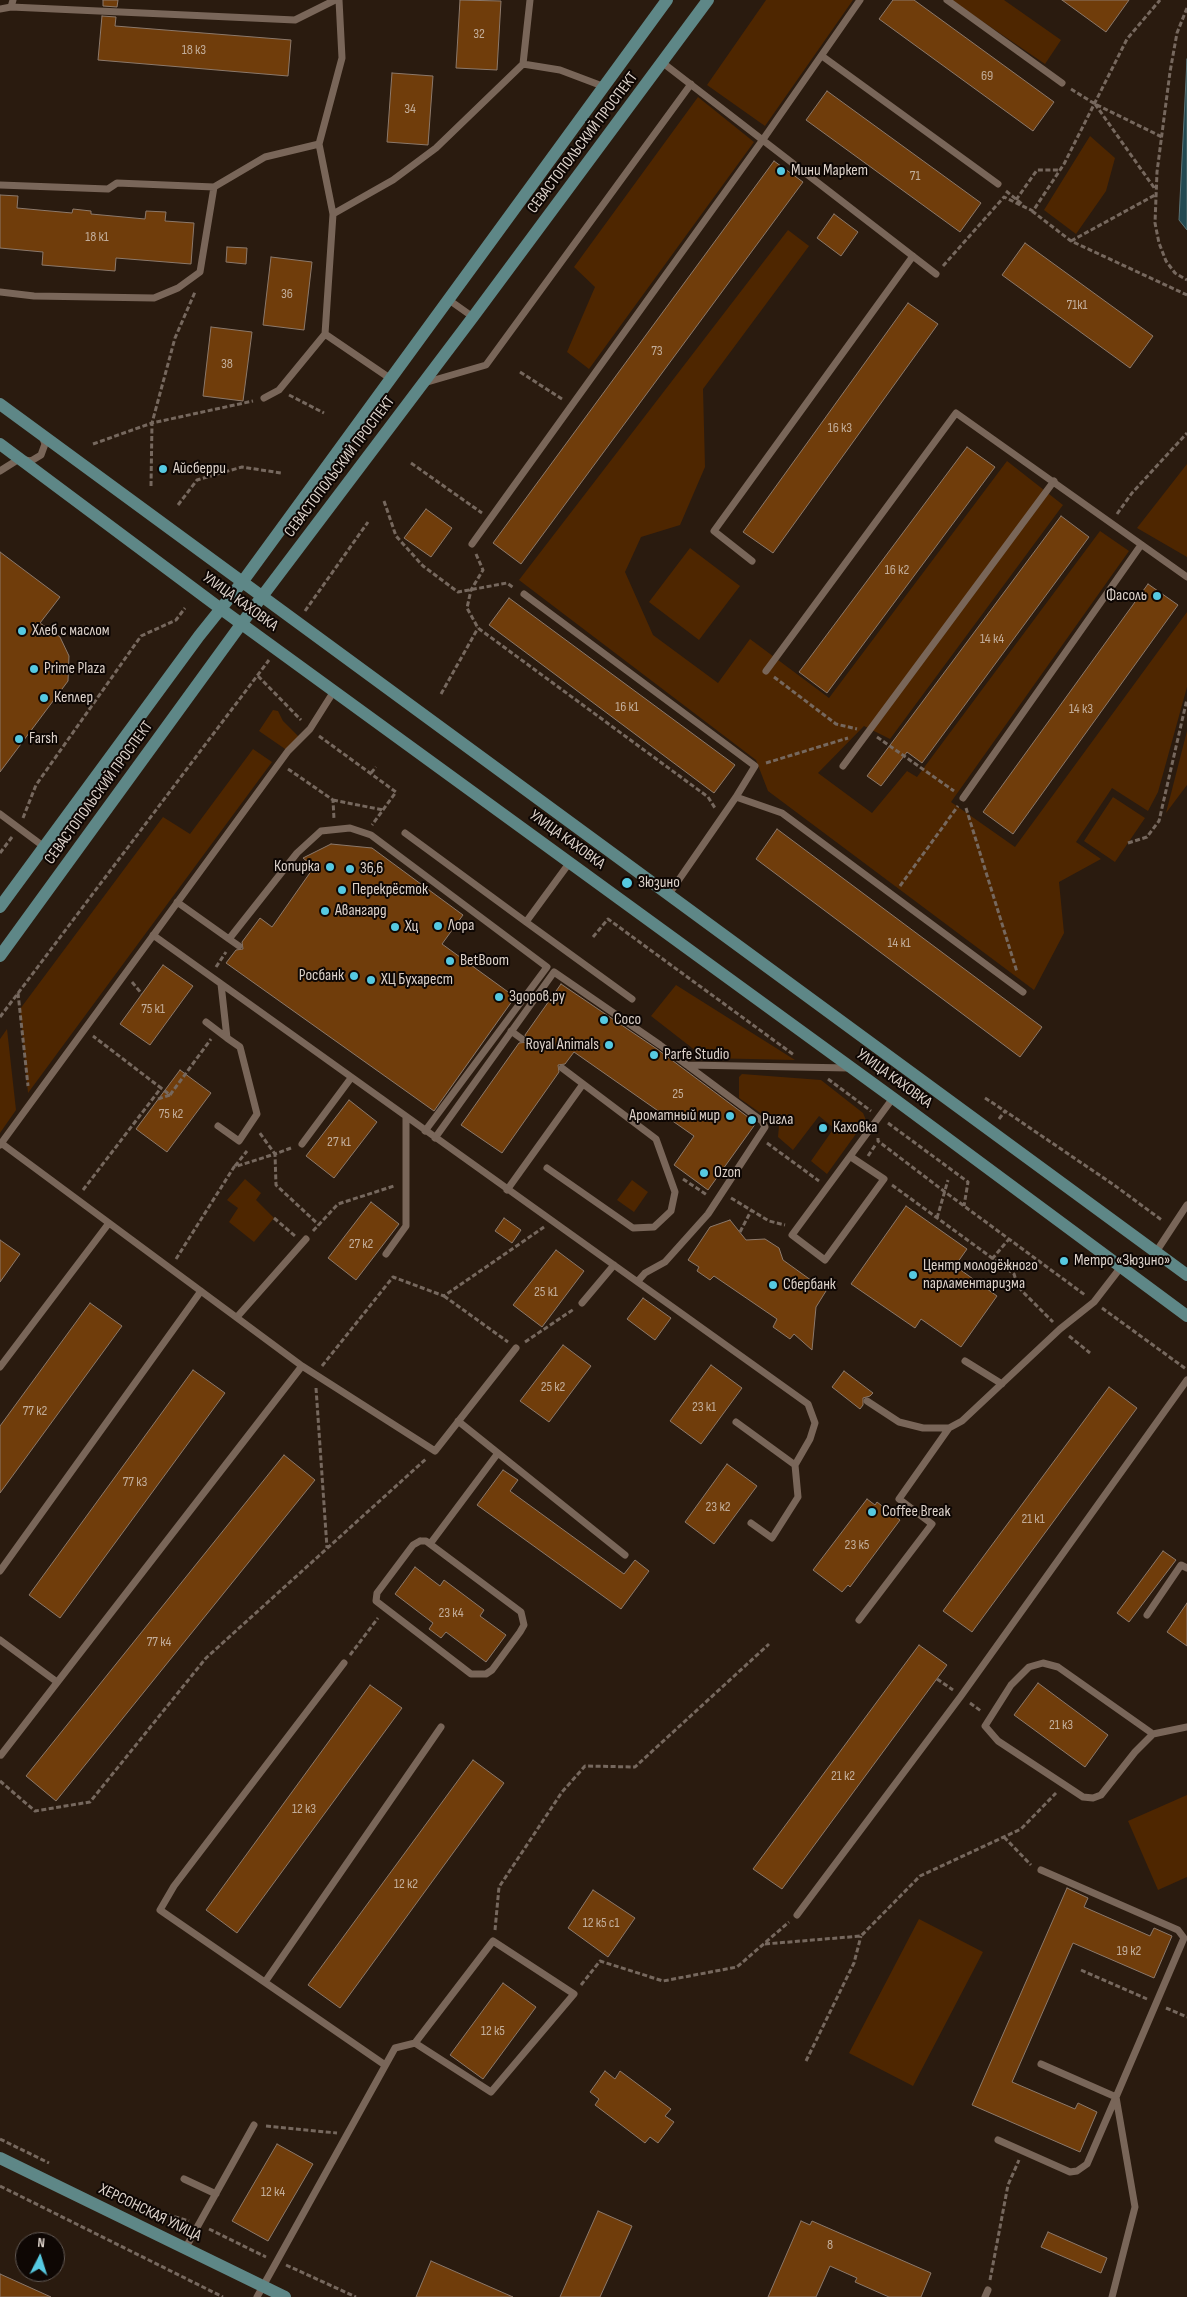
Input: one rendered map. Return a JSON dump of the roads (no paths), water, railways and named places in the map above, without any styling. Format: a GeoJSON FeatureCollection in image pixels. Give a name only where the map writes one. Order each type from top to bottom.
{"type":"FeatureCollection","features":[{"type":"Feature","properties":{"kind":"main road","name":"СЕВАСТОПОЛЬСКИЙ ПРОСПЕКТ"},"geometry":{"type":"LineString","coordinates":[[0,907],[43,846],[243,581],[667,0]]}},
{"type":"Feature","properties":{"kind":"main road","name":"СЕВАСТОПОЛЬСКИЙ ПРОСПЕКТ"},"geometry":{"type":"LineString","coordinates":[[0,956],[242,623],[423,384],[708,0]]}},
{"type":"Feature","properties":{"kind":"main road","name":"УЛИЦА КАХОВКА"},"geometry":{"type":"LineString","coordinates":[[0,404],[1187,1275]]}},
{"type":"Feature","properties":{"kind":"main road","name":"УЛИЦА КАХОВКА"},"geometry":{"type":"LineString","coordinates":[[0,444],[221,609],[893,1098],[1187,1316]]}},
{"type":"Feature","properties":{"kind":"main road","name":"ХЕРСОНСКАЯ УЛИЦА"},"geometry":{"type":"LineString","coordinates":[[0,2158],[185,2249],[260,2292],[285,2297]]}},
{"type":"Feature","properties":{"kind":"lane"},"geometry":{"type":"LineString","coordinates":[[0,9],[12,3],[295,20],[337,0],[342,58],[319,144],[333,214],[325,334],[279,390],[264,398]]}},
{"type":"Feature","properties":{"kind":"lane"},"geometry":{"type":"LineString","coordinates":[[333,214],[392,180],[436,148],[523,64],[530,0]]}},
{"type":"Feature","properties":{"kind":"lane"},"geometry":{"type":"LineString","coordinates":[[472,544],[764,138],[860,0]]}},
{"type":"Feature","properties":{"kind":"lane"},"geometry":{"type":"LineString","coordinates":[[947,0],[1062,83]]}},
{"type":"Feature","properties":{"kind":"lane"},"geometry":{"type":"LineString","coordinates":[[822,56],[998,184]]}},
{"type":"Feature","properties":{"kind":"lane"},"geometry":{"type":"LineString","coordinates":[[663,63],[764,138],[936,274]]}},
{"type":"Feature","properties":{"kind":"lane"},"geometry":{"type":"LineString","coordinates":[[523,64],[560,70],[605,87]]}},
{"type":"Feature","properties":{"kind":"lane"},"geometry":{"type":"LineString","coordinates":[[423,384],[486,365],[691,84]]}},
{"type":"Feature","properties":{"kind":"lane"},"geometry":{"type":"LineString","coordinates":[[0,185],[108,189],[116,183],[214,187],[266,157],[319,144]]}},
{"type":"Feature","properties":{"kind":"lane"},"geometry":{"type":"LineString","coordinates":[[0,292],[34,296],[154,298],[178,288],[200,272],[214,187]]}},
{"type":"Feature","properties":{"kind":"lane"},"geometry":{"type":"LineString","coordinates":[[752,561],[714,531],[913,256]]}},
{"type":"Feature","properties":{"kind":"lane"},"geometry":{"type":"LineString","coordinates":[[449,300],[473,317]]}},
{"type":"Feature","properties":{"kind":"lane"},"geometry":{"type":"LineString","coordinates":[[325,334],[391,378]]}},
{"type":"Feature","properties":{"kind":"lane"},"geometry":{"type":"LineString","coordinates":[[766,671],[956,413],[1187,577]]}},
{"type":"Feature","properties":{"kind":"lane"},"geometry":{"type":"LineString","coordinates":[[0,471],[19,459],[31,461],[41,455],[45,444],[40,433]]}},
{"type":"Feature","properties":{"kind":"lane"},"geometry":{"type":"LineString","coordinates":[[843,766],[1054,481]]}},
{"type":"Feature","properties":{"kind":"lane"},"geometry":{"type":"LineString","coordinates":[[963,798],[1142,545]]}},
{"type":"Feature","properties":{"kind":"lane"},"geometry":{"type":"LineString","coordinates":[[524,594],[756,766],[722,819],[669,894]]}},
{"type":"Feature","properties":{"kind":"lane"},"geometry":{"type":"LineString","coordinates":[[334,691],[310,729],[290,748],[0,1144],[302,1366],[435,1451],[516,1348]]}},
{"type":"Feature","properties":{"kind":"lane"},"geometry":{"type":"LineString","coordinates":[[736,797],[782,813],[1023,992]]}},
{"type":"Feature","properties":{"kind":"lane"},"geometry":{"type":"LineString","coordinates":[[0,814],[43,846]]}},
{"type":"Feature","properties":{"kind":"lane"},"geometry":{"type":"LineString","coordinates":[[229,939],[297,853],[321,831],[350,828],[371,835],[547,967],[425,1131]]}},
{"type":"Feature","properties":{"kind":"lane"},"geometry":{"type":"LineString","coordinates":[[404,833],[632,999]]}},
{"type":"Feature","properties":{"kind":"lane"},"geometry":{"type":"LineString","coordinates":[[526,922],[570,862]]}},
{"type":"Feature","properties":{"kind":"lane"},"geometry":{"type":"LineString","coordinates":[[177,902],[239,946]]}},
{"type":"Feature","properties":{"kind":"lane"},"geometry":{"type":"LineString","coordinates":[[153,935],[808,1404],[815,1424],[795,1465],[798,1498],[772,1538],[751,1523]]}},
{"type":"Feature","properties":{"kind":"lane"},"geometry":{"type":"LineString","coordinates":[[435,1138],[554,972],[687,1065],[762,1121],[766,1127],[715,1202],[665,1262],[645,1273],[638,1282]]}},
{"type":"Feature","properties":{"kind":"lane"},"geometry":{"type":"LineString","coordinates":[[221,984],[227,1038]]}},
{"type":"Feature","properties":{"kind":"lane"},"geometry":{"type":"LineString","coordinates":[[206,1022],[240,1047],[257,1114],[239,1141],[218,1126]]}},
{"type":"Feature","properties":{"kind":"lane"},"geometry":{"type":"LineString","coordinates":[[511,1031],[522,1039]]}},
{"type":"Feature","properties":{"kind":"lane"},"geometry":{"type":"LineString","coordinates":[[687,1065],[851,1068]]}},
{"type":"Feature","properties":{"kind":"lane"},"geometry":{"type":"LineString","coordinates":[[548,1168],[633,1228],[654,1227],[671,1211],[675,1192],[656,1139],[562,1068]]}},
{"type":"Feature","properties":{"kind":"lane"},"geometry":{"type":"LineString","coordinates":[[302,1144],[351,1078]]}},
{"type":"Feature","properties":{"kind":"lane"},"geometry":{"type":"LineString","coordinates":[[507,1190],[583,1084]]}},
{"type":"Feature","properties":{"kind":"lane"},"geometry":{"type":"LineString","coordinates":[[851,1157],[884,1180],[825,1260],[792,1235],[893,1098]]}},
{"type":"Feature","properties":{"kind":"lane"},"geometry":{"type":"LineString","coordinates":[[386,1254],[406,1226],[406,1117]]}},
{"type":"Feature","properties":{"kind":"lane"},"geometry":{"type":"LineString","coordinates":[[1156,1252],[1187,1205]]}},
{"type":"Feature","properties":{"kind":"lane"},"geometry":{"type":"LineString","coordinates":[[0,1367],[109,1223]]}},
{"type":"Feature","properties":{"kind":"lane"},"geometry":{"type":"LineString","coordinates":[[237,1318],[304,1241]]}},
{"type":"Feature","properties":{"kind":"lane"},"geometry":{"type":"LineString","coordinates":[[582,1303],[614,1265]]}},
{"type":"Feature","properties":{"kind":"lane"},"geometry":{"type":"LineString","coordinates":[[859,1620],[932,1524],[899,1499],[949,1428],[962,1421],[1060,1329],[1094,1302],[1121,1267]]}},
{"type":"Feature","properties":{"kind":"lane"},"geometry":{"type":"LineString","coordinates":[[0,1571],[201,1291]]}},
{"type":"Feature","properties":{"kind":"lane"},"geometry":{"type":"LineString","coordinates":[[965,1361],[1002,1384]]}},
{"type":"Feature","properties":{"kind":"lane"},"geometry":{"type":"LineString","coordinates":[[0,1755],[302,1366]]}},
{"type":"Feature","properties":{"kind":"lane"},"geometry":{"type":"LineString","coordinates":[[797,1915],[961,1696],[1187,1380]]}},
{"type":"Feature","properties":{"kind":"lane"},"geometry":{"type":"LineString","coordinates":[[866,1401],[899,1422],[923,1428],[949,1428]]}},
{"type":"Feature","properties":{"kind":"lane"},"geometry":{"type":"LineString","coordinates":[[458,1421],[625,1555]]}},
{"type":"Feature","properties":{"kind":"lane"},"geometry":{"type":"LineString","coordinates":[[736,1422],[795,1465]]}},
{"type":"Feature","properties":{"kind":"lane"},"geometry":{"type":"LineString","coordinates":[[430,1544],[498,1453]]}},
{"type":"Feature","properties":{"kind":"lane"},"geometry":{"type":"LineString","coordinates":[[420,1541],[430,1544],[522,1612],[524,1625],[520,1632],[492,1670],[486,1674],[471,1674],[376,1601],[377,1593],[413,1545],[420,1541]]}},
{"type":"Feature","properties":{"kind":"lane"},"geometry":{"type":"LineString","coordinates":[[1147,1615],[1182,1565],[1187,1568]]}},
{"type":"Feature","properties":{"kind":"lane"},"geometry":{"type":"LineString","coordinates":[[0,1640],[57,1682]]}},
{"type":"Feature","properties":{"kind":"lane"},"geometry":{"type":"LineString","coordinates":[[344,1663],[174,1886],[160,1910],[385,2065]]}},
{"type":"Feature","properties":{"kind":"lane"},"geometry":{"type":"LineString","coordinates":[[1153,1734],[1058,1667],[1043,1663],[1029,1667],[1011,1685],[986,1726],[998,1741],[1082,1798],[1093,1798],[1101,1795],[1135,1752],[1153,1734],[1187,1728]]}},
{"type":"Feature","properties":{"kind":"lane"},"geometry":{"type":"LineString","coordinates":[[265,1982],[441,1727]]}},
{"type":"Feature","properties":{"kind":"lane"},"geometry":{"type":"LineString","coordinates":[[998,2140],[1070,2172],[1082,2168],[1086,2164],[1184,1942],[1182,1934],[1041,1870]]}},
{"type":"Feature","properties":{"kind":"lane"},"geometry":{"type":"LineString","coordinates":[[260,2292],[395,2048],[415,2043],[493,1940],[574,1994],[491,2092],[415,2043]]}},
{"type":"Feature","properties":{"kind":"lane"},"geometry":{"type":"LineString","coordinates":[[1041,2064],[1116,2097]]}},
{"type":"Feature","properties":{"kind":"lane"},"geometry":{"type":"LineString","coordinates":[[1112,2297],[1135,2208],[1116,2097]]}},
{"type":"Feature","properties":{"kind":"lane"},"geometry":{"type":"LineString","coordinates":[[185,2249],[254,2125]]}},
{"type":"Feature","properties":{"kind":"lane"},"geometry":{"type":"LineString","coordinates":[[184,2179],[216,2194]]}},
{"type":"Feature","properties":{"kind":"water"},"geometry":{"type":"Polygon","coordinates":[[[1187,59],[1187,230],[1179,220],[1187,59]]]}},
{"type":"Feature","properties":{"kind":"place","name":"Мини Маркет"},"geometry":{"type":"Point","coordinates":[781,171]}},
{"type":"Feature","properties":{"kind":"place","name":"Айсберри"},"geometry":{"type":"Point","coordinates":[163,469]}},
{"type":"Feature","properties":{"kind":"place","name":"Фасоль"},"geometry":{"type":"Point","coordinates":[1157,596]}},
{"type":"Feature","properties":{"kind":"place","name":"Хлеб с маслом"},"geometry":{"type":"Point","coordinates":[22,631]}},
{"type":"Feature","properties":{"kind":"place","name":"Prime Plaza"},"geometry":{"type":"Point","coordinates":[34,669]}},
{"type":"Feature","properties":{"kind":"place","name":"Кеплер"},"geometry":{"type":"Point","coordinates":[44,698]}},
{"type":"Feature","properties":{"kind":"place","name":"Farsh"},"geometry":{"type":"Point","coordinates":[19,739]}},
{"type":"Feature","properties":{"kind":"place","name":"Копирка"},"geometry":{"type":"Point","coordinates":[330,867]}},
{"type":"Feature","properties":{"kind":"place","name":"36,6"},"geometry":{"type":"Point","coordinates":[350,869]}},
{"type":"Feature","properties":{"kind":"place","name":"Зюзино"},"geometry":{"type":"Point","coordinates":[627,883]}},
{"type":"Feature","properties":{"kind":"place","name":"Перекрёсток"},"geometry":{"type":"Point","coordinates":[342,890]}},
{"type":"Feature","properties":{"kind":"place","name":"Авангард"},"geometry":{"type":"Point","coordinates":[325,911]}},
{"type":"Feature","properties":{"kind":"place","name":"Лора"},"geometry":{"type":"Point","coordinates":[438,926]}},
{"type":"Feature","properties":{"kind":"place","name":"Хц"},"geometry":{"type":"Point","coordinates":[395,927]}},
{"type":"Feature","properties":{"kind":"place","name":"BetBoom"},"geometry":{"type":"Point","coordinates":[450,961]}},
{"type":"Feature","properties":{"kind":"place","name":"Росбанк"},"geometry":{"type":"Point","coordinates":[354,976]}},
{"type":"Feature","properties":{"kind":"place","name":"ХЦ Бухарест"},"geometry":{"type":"Point","coordinates":[371,980]}},
{"type":"Feature","properties":{"kind":"place","name":"Здоров.ру"},"geometry":{"type":"Point","coordinates":[499,997]}},
{"type":"Feature","properties":{"kind":"place","name":"Coco"},"geometry":{"type":"Point","coordinates":[604,1020]}},
{"type":"Feature","properties":{"kind":"place","name":"Royal Animals"},"geometry":{"type":"Point","coordinates":[609,1045]}},
{"type":"Feature","properties":{"kind":"place","name":"Parfe Studio"},"geometry":{"type":"Point","coordinates":[654,1055]}},
{"type":"Feature","properties":{"kind":"place","name":"Ароматный мир"},"geometry":{"type":"Point","coordinates":[730,1116]}},
{"type":"Feature","properties":{"kind":"place","name":"Ригла"},"geometry":{"type":"Point","coordinates":[752,1120]}},
{"type":"Feature","properties":{"kind":"place","name":"Каховка"},"geometry":{"type":"Point","coordinates":[823,1128]}},
{"type":"Feature","properties":{"kind":"place","name":"Ozon"},"geometry":{"type":"Point","coordinates":[704,1173]}},
{"type":"Feature","properties":{"kind":"place","name":"Метро «Зюзино»"},"geometry":{"type":"Point","coordinates":[1064,1261]}},
{"type":"Feature","properties":{"kind":"place","name":"Центр молодёжного парламентаризма"},"geometry":{"type":"Point","coordinates":[913,1275]}},
{"type":"Feature","properties":{"kind":"place","name":"Сбербанк"},"geometry":{"type":"Point","coordinates":[773,1285]}},
{"type":"Feature","properties":{"kind":"place","name":"Coffee Break"},"geometry":{"type":"Point","coordinates":[872,1512]}}]}
